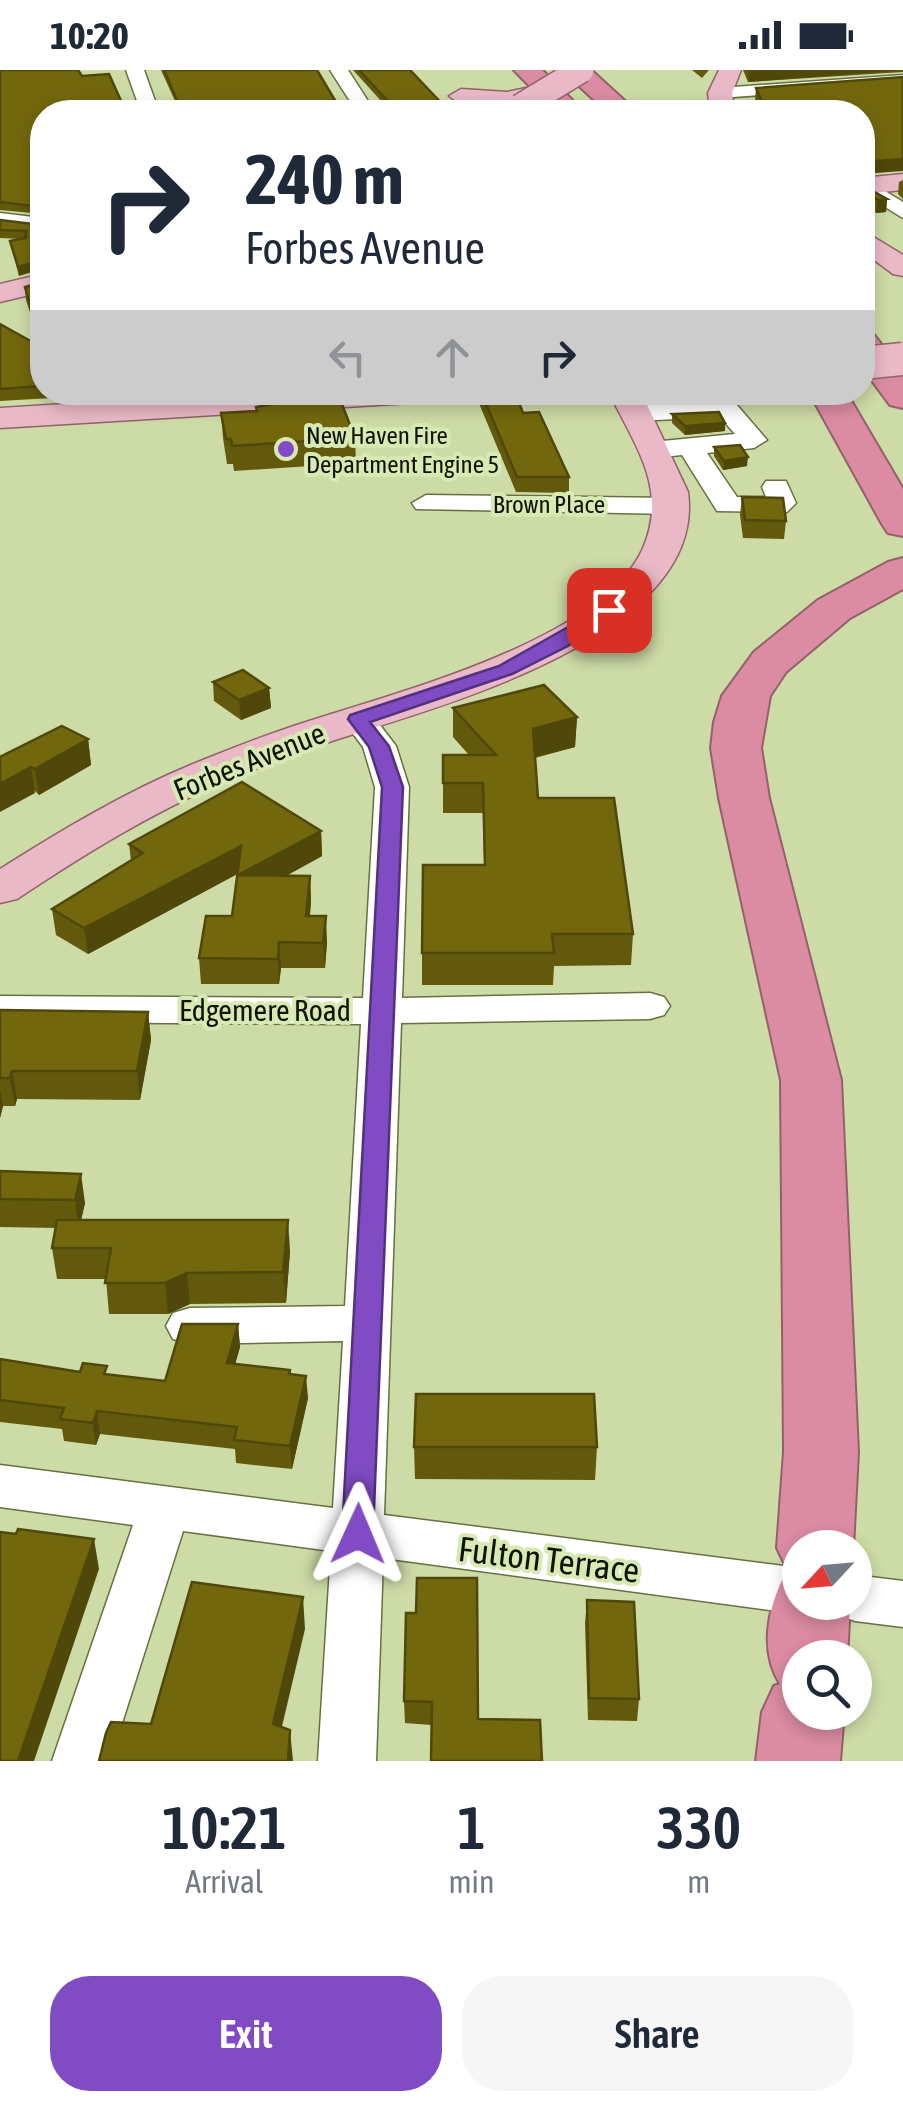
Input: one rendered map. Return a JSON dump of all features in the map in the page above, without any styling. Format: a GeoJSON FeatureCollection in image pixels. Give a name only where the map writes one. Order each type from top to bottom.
{"type":"FeatureCollection","features":[{"type":"Feature","properties":{"kind":"highway"},"geometry":{"type":"LineString","coordinates":[[578,70],[611,100]]}},
{"type":"Feature","properties":{"kind":"highway"},"geometry":{"type":"LineString","coordinates":[[875,359],[903,396]]}},
{"type":"Feature","properties":{"kind":"highway"},"geometry":{"type":"LineString","coordinates":[[834,405],[903,524]]}},
{"type":"Feature","properties":{"kind":"highway"},"geometry":{"type":"LineString","coordinates":[[816,1530],[821,1452],[810,1080],[756,852],[736,748],[746,696],[770,662],[834,609],[903,571]]}},
{"type":"Feature","properties":{"kind":"highway"},"geometry":{"type":"LineString","coordinates":[[787,648],[872,614],[903,606]]}},
{"type":"Feature","properties":{"kind":"main road"},"geometry":{"type":"LineString","coordinates":[[444,70],[503,100],[578,70]]}},
{"type":"Feature","properties":{"kind":"main road"},"geometry":{"type":"LineString","coordinates":[[472,70],[503,100]]}},
{"type":"Feature","properties":{"kind":"main road"},"geometry":{"type":"LineString","coordinates":[[875,185],[901,184]]}},
{"type":"Feature","properties":{"kind":"main road"},"geometry":{"type":"LineString","coordinates":[[875,248],[903,268]]}},
{"type":"Feature","properties":{"kind":"main road"},"geometry":{"type":"LineString","coordinates":[[0,292],[30,286]]}},
{"type":"Feature","properties":{"kind":"main road"},"geometry":{"type":"LineString","coordinates":[[875,361],[903,360]]}},
{"type":"Feature","properties":{"kind":"main road"},"geometry":{"type":"LineString","coordinates":[[0,418],[197,405]]}},
{"type":"Feature","properties":{"kind":"main road"},"geometry":{"type":"LineString","coordinates":[[632,405],[671,448],[668,484],[672,506]]}},
{"type":"Feature","properties":{"kind":"main road","name":"Forbes Avenue"},"geometry":{"type":"LineString","coordinates":[[0,889],[65,847],[200,777],[279,744],[506,670],[562,642],[637,582],[660,549],[672,506]]}},
{"type":"Feature","properties":{"kind":"street"},"geometry":{"type":"LineString","coordinates":[[135,70],[146,100]]}},
{"type":"Feature","properties":{"kind":"street"},"geometry":{"type":"LineString","coordinates":[[339,70],[358,100]]}},
{"type":"Feature","properties":{"kind":"street"},"geometry":{"type":"LineString","coordinates":[[724,92],[903,80]]}},
{"type":"Feature","properties":{"kind":"street"},"geometry":{"type":"LineString","coordinates":[[875,193],[903,212]]}},
{"type":"Feature","properties":{"kind":"street"},"geometry":{"type":"LineString","coordinates":[[0,219],[30,223]]}},
{"type":"Feature","properties":{"kind":"street"},"geometry":{"type":"LineString","coordinates":[[671,448],[719,487],[726,505],[782,503],[754,440],[725,405]]}},
{"type":"Feature","properties":{"kind":"street"},"geometry":{"type":"LineString","coordinates":[[671,448],[754,440]]}},
{"type":"Feature","properties":{"kind":"street","name":"Brown Place"},"geometry":{"type":"LineString","coordinates":[[426,503],[672,506]]}},
{"type":"Feature","properties":{"kind":"street"},"geometry":{"type":"LineString","coordinates":[[347,1761],[392,787],[378,746],[358,719]]}},
{"type":"Feature","properties":{"kind":"street","name":"Edgemere Road"},"geometry":{"type":"LineString","coordinates":[[0,1009],[381,1011],[650,1006]]}},
{"type":"Feature","properties":{"kind":"street"},"geometry":{"type":"LineString","coordinates":[[190,1326],[366,1322]]}},
{"type":"Feature","properties":{"kind":"street","name":"Fulton Terrace"},"geometry":{"type":"LineString","coordinates":[[0,1486],[782,1589]]}},
{"type":"Feature","properties":{"kind":"street"},"geometry":{"type":"LineString","coordinates":[[82,1761],[165,1508]]}},
{"type":"Feature","properties":{"kind":"street"},"geometry":{"type":"LineString","coordinates":[[872,1600],[903,1604]]}},
{"type":"Feature","properties":{"kind":"building"},"geometry":{"type":"Polygon","coordinates":[[[0,70],[109,74],[121,100],[30,100],[30,206],[0,202],[0,70]]]}},
{"type":"Feature","properties":{"kind":"building"},"geometry":{"type":"Polygon","coordinates":[[[164,70],[317,70],[335,100],[177,100],[164,70]]]}},
{"type":"Feature","properties":{"kind":"building"},"geometry":{"type":"Polygon","coordinates":[[[359,70],[410,70],[438,100],[387,100],[359,70]]]}},
{"type":"Feature","properties":{"kind":"building"},"geometry":{"type":"Polygon","coordinates":[[[903,77],[903,159],[875,161],[875,100],[761,100],[756,88],[903,77]]]}},
{"type":"Feature","properties":{"kind":"building"},"geometry":{"type":"Polygon","coordinates":[[[0,220],[30,224],[30,264],[18,267],[10,241],[26,238],[26,231],[0,230],[0,220]]]}},
{"type":"Feature","properties":{"kind":"building"},"geometry":{"type":"Polygon","coordinates":[[[0,324],[30,341],[30,387],[0,389],[0,324]]]}},
{"type":"Feature","properties":{"kind":"building"},"geometry":{"type":"Polygon","coordinates":[[[342,405],[355,438],[232,446],[231,439],[226,439],[221,413],[257,411],[256,407],[342,405]]]}},
{"type":"Feature","properties":{"kind":"building"},"geometry":{"type":"Polygon","coordinates":[[[487,405],[520,405],[523,413],[539,412],[569,477],[517,477],[487,405]]]}},
{"type":"Feature","properties":{"kind":"building"},"geometry":{"type":"Polygon","coordinates":[[[719,412],[725,423],[685,426],[672,414],[719,412]]]}},
{"type":"Feature","properties":{"kind":"building"},"geometry":{"type":"Polygon","coordinates":[[[740,445],[748,457],[724,461],[714,447],[740,445]]]}},
{"type":"Feature","properties":{"kind":"building"},"geometry":{"type":"Polygon","coordinates":[[[742,497],[783,498],[786,521],[745,520],[742,497]]]}},
{"type":"Feature","properties":{"kind":"building"},"geometry":{"type":"Polygon","coordinates":[[[243,670],[269,688],[239,700],[213,682],[243,670]]]}},
{"type":"Feature","properties":{"kind":"building"},"geometry":{"type":"Polygon","coordinates":[[[544,685],[577,717],[533,729],[538,798],[614,798],[633,934],[552,934],[554,953],[422,953],[423,865],[485,865],[483,783],[443,783],[443,755],[496,755],[453,708],[544,685]]]}},
{"type":"Feature","properties":{"kind":"building"},"geometry":{"type":"Polygon","coordinates":[[[62,726],[88,739],[0,784],[0,757],[62,726]]]}},
{"type":"Feature","properties":{"kind":"building"},"geometry":{"type":"Polygon","coordinates":[[[242,782],[321,831],[238,875],[310,876],[306,916],[326,916],[323,943],[279,942],[278,959],[199,958],[206,916],[232,916],[241,846],[84,928],[52,909],[143,853],[129,844],[242,782]]]}},
{"type":"Feature","properties":{"kind":"building"},"geometry":{"type":"Polygon","coordinates":[[[0,1010],[148,1012],[137,1071],[12,1071],[10,1078],[0,1078],[0,1010]]]}},
{"type":"Feature","properties":{"kind":"building"},"geometry":{"type":"Polygon","coordinates":[[[0,1171],[81,1174],[75,1200],[0,1199],[0,1171]]]}},
{"type":"Feature","properties":{"kind":"building"},"geometry":{"type":"Polygon","coordinates":[[[57,1220],[288,1220],[283,1272],[187,1273],[165,1283],[105,1283],[111,1248],[52,1248],[57,1220]]]}},
{"type":"Feature","properties":{"kind":"building"},"geometry":{"type":"Polygon","coordinates":[[[182,1324],[238,1324],[227,1363],[290,1370],[289,1374],[306,1376],[290,1446],[234,1440],[237,1427],[97,1411],[93,1423],[60,1419],[64,1408],[0,1400],[0,1359],[80,1372],[83,1363],[107,1366],[104,1374],[165,1381],[182,1324]]]}},
{"type":"Feature","properties":{"kind":"building"},"geometry":{"type":"Polygon","coordinates":[[[416,1394],[594,1394],[597,1447],[414,1447],[416,1394]]]}},
{"type":"Feature","properties":{"kind":"building"},"geometry":{"type":"Polygon","coordinates":[[[18,1529],[94,1539],[18,1761],[0,1761],[0,1532],[16,1534],[18,1529]]]}},
{"type":"Feature","properties":{"kind":"building"},"geometry":{"type":"Polygon","coordinates":[[[417,1578],[477,1578],[478,1719],[540,1720],[542,1761],[431,1761],[432,1702],[404,1701],[406,1613],[416,1613],[417,1578]]]}},
{"type":"Feature","properties":{"kind":"building"},"geometry":{"type":"Polygon","coordinates":[[[192,1582],[303,1597],[273,1724],[290,1730],[288,1761],[99,1761],[111,1722],[151,1724],[192,1582]]]}},
{"type":"Feature","properties":{"kind":"building"},"geometry":{"type":"Polygon","coordinates":[[[587,1600],[634,1602],[639,1699],[589,1698],[587,1600]]]}},
{"type":"Feature","properties":{"kind":"place","name":"New Haven Fire Department Engine 5"},"geometry":{"type":"Point","coordinates":[286,449]}},
{"type":"Feature","properties":{"kind":"route"},"geometry":{"type":"LineString","coordinates":[[358,1534],[392,787],[378,746],[358,719],[506,670],[562,642],[609,610]]}}]}
